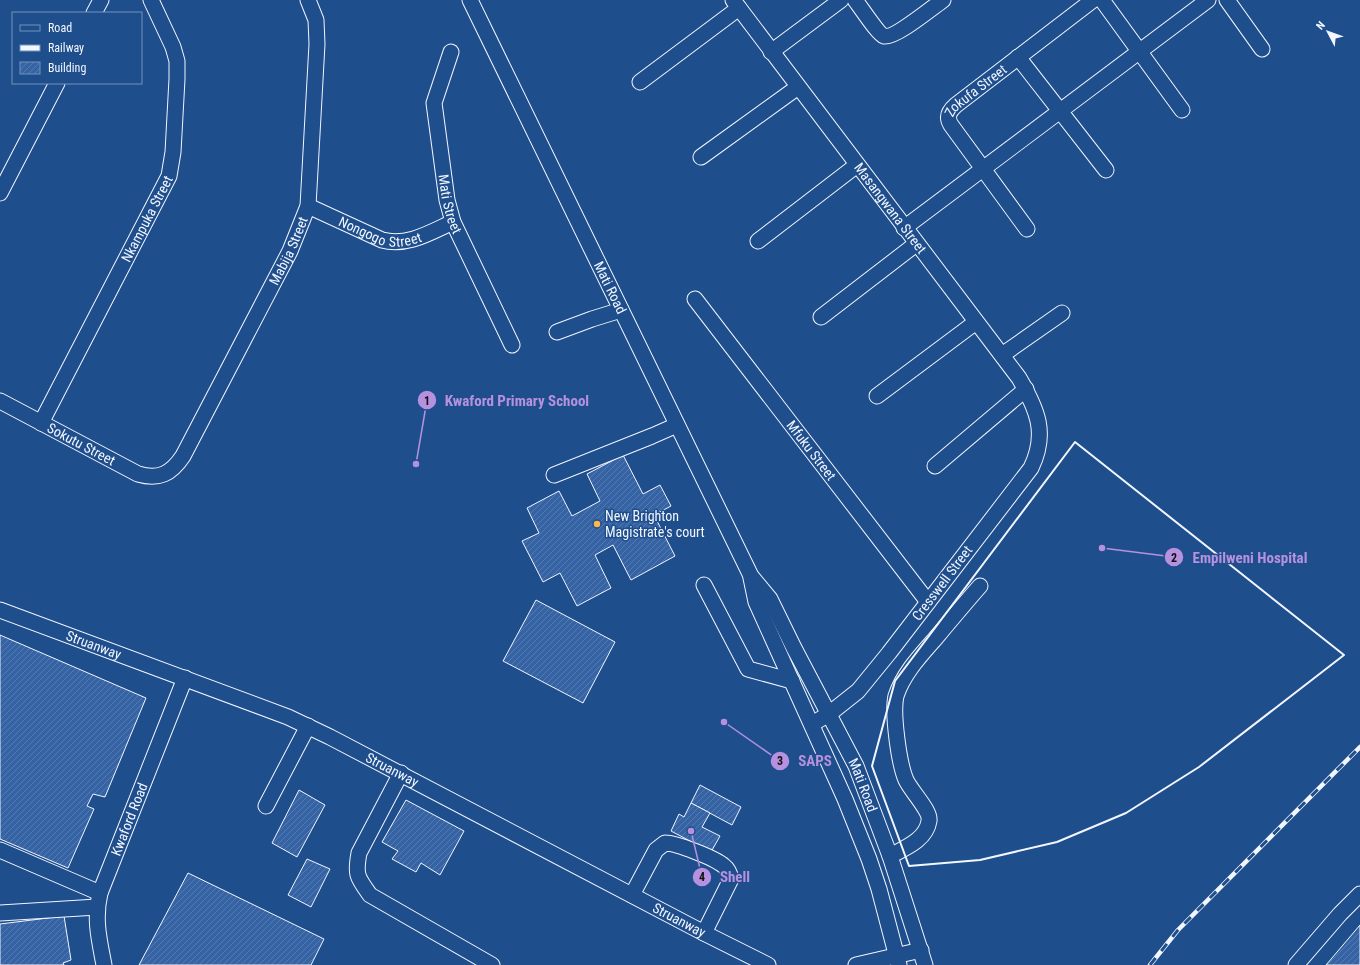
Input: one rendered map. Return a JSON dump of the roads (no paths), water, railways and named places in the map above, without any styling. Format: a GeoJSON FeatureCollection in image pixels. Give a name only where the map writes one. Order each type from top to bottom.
{"type":"FeatureCollection","features":[{"type":"Feature","properties":{"kind":"street"},"geometry":{"type":"LineString","coordinates":[[95,12],[101,0]]}},
{"type":"Feature","properties":{"kind":"street","name":"Nkampuka Street"},"geometry":{"type":"LineString","coordinates":[[41,423],[169,176],[173,152],[177,61],[173,47],[151,0]]}},
{"type":"Feature","properties":{"kind":"street","name":"Mabija Street"},"geometry":{"type":"LineString","coordinates":[[165,474],[177,465],[183,456],[290,251],[308,206],[317,44],[316,20],[308,0]]}},
{"type":"Feature","properties":{"kind":"street","name":"Mati Road"},"geometry":{"type":"LineString","coordinates":[[470,0],[751,576],[770,599],[799,658],[856,766],[890,856],[925,965]]}},
{"type":"Feature","properties":{"kind":"street"},"geometry":{"type":"LineString","coordinates":[[771,52],[841,0]]}},
{"type":"Feature","properties":{"kind":"street"},"geometry":{"type":"LineString","coordinates":[[855,0],[880,33],[887,36],[897,34],[943,0]]}},
{"type":"Feature","properties":{"kind":"street","name":"Zokufa Street"},"geometry":{"type":"LineString","coordinates":[[1027,229],[951,125],[948,120],[948,115],[951,109],[956,105],[1093,0]]}},
{"type":"Feature","properties":{"kind":"street"},"geometry":{"type":"LineString","coordinates":[[1102,0],[1140,50],[1182,110]]}},
{"type":"Feature","properties":{"kind":"street"},"geometry":{"type":"LineString","coordinates":[[904,228],[1208,0]]}},
{"type":"Feature","properties":{"kind":"street"},"geometry":{"type":"LineString","coordinates":[[1226,0],[1262,49]]}},
{"type":"Feature","properties":{"kind":"street"},"geometry":{"type":"LineString","coordinates":[[640,82],[736,4]]}},
{"type":"Feature","properties":{"kind":"street","name":"Masangwana Street"},"geometry":{"type":"LineString","coordinates":[[736,4],[916,244],[1019,378],[1026,389],[1039,421]]}},
{"type":"Feature","properties":{"kind":"street","name":"Mati Street"},"geometry":{"type":"LineString","coordinates":[[451,52],[434,107],[447,200],[453,222],[512,345]]}},
{"type":"Feature","properties":{"kind":"street","name":"Zokufa Street"},"geometry":{"type":"LineString","coordinates":[[1018,57],[1106,170]]}},
{"type":"Feature","properties":{"kind":"street"},"geometry":{"type":"LineString","coordinates":[[0,193],[56,84]]}},
{"type":"Feature","properties":{"kind":"street"},"geometry":{"type":"LineString","coordinates":[[701,158],[798,87]]}},
{"type":"Feature","properties":{"kind":"street"},"geometry":{"type":"LineString","coordinates":[[758,241],[857,165]]}},
{"type":"Feature","properties":{"kind":"street","name":"Nongogo Street"},"geometry":{"type":"LineString","coordinates":[[308,206],[382,240],[391,242],[413,240],[453,222]]}},
{"type":"Feature","properties":{"kind":"street"},"geometry":{"type":"LineString","coordinates":[[821,318],[916,244]]}},
{"type":"Feature","properties":{"kind":"street","name":"Mfuku Street"},"geometry":{"type":"LineString","coordinates":[[695,299],[928,602]]}},
{"type":"Feature","properties":{"kind":"street"},"geometry":{"type":"LineString","coordinates":[[557,332],[621,310]]}},
{"type":"Feature","properties":{"kind":"street"},"geometry":{"type":"LineString","coordinates":[[1002,356],[1062,313]]}},
{"type":"Feature","properties":{"kind":"street"},"geometry":{"type":"LineString","coordinates":[[877,396],[976,322]]}},
{"type":"Feature","properties":{"kind":"street"},"geometry":{"type":"LineString","coordinates":[[935,466],[1026,389]]}},
{"type":"Feature","properties":{"kind":"street","name":"Sokutu Street"},"geometry":{"type":"LineString","coordinates":[[0,401],[138,474],[151,477],[165,474]]}},
{"type":"Feature","properties":{"kind":"street","name":"Cresswell Street"},"geometry":{"type":"LineString","coordinates":[[812,724],[829,714],[858,691],[889,653],[1031,468],[1038,450],[1040,435],[1039,421]]}},
{"type":"Feature","properties":{"kind":"street"},"geometry":{"type":"LineString","coordinates":[[554,475],[677,425]]}},
{"type":"Feature","properties":{"kind":"street","name":"Mati Road"},"geometry":{"type":"LineString","coordinates":[[751,576],[756,602],[845,798],[869,859],[879,889],[898,960]]}},
{"type":"Feature","properties":{"kind":"street"},"geometry":{"type":"LineString","coordinates":[[704,585],[750,671],[792,681]]}},
{"type":"Feature","properties":{"kind":"street"},"geometry":{"type":"LineString","coordinates":[[890,856],[917,842],[926,830],[930,820],[928,812],[904,776],[894,711],[896,698],[904,678],[914,663],[980,586]]}},
{"type":"Feature","properties":{"kind":"street","name":"Struanway"},"geometry":{"type":"LineString","coordinates":[[0,610],[185,678],[308,726],[768,965]]}},
{"type":"Feature","properties":{"kind":"street"},"geometry":{"type":"LineString","coordinates":[[764,674],[799,658]]}},
{"type":"Feature","properties":{"kind":"street","name":"Kwaford Road"},"geometry":{"type":"LineString","coordinates":[[104,965],[96,923],[98,900],[185,678]]}},
{"type":"Feature","properties":{"kind":"street"},"geometry":{"type":"LineString","coordinates":[[266,806],[308,726]]}},
{"type":"Feature","properties":{"kind":"street"},"geometry":{"type":"LineString","coordinates":[[400,773],[360,853],[357,866],[359,879],[370,896],[492,965]]}},
{"type":"Feature","properties":{"kind":"street"},"geometry":{"type":"LineString","coordinates":[[632,895],[656,850],[665,843],[675,845],[720,862],[730,874],[731,879],[704,933]]}},
{"type":"Feature","properties":{"kind":"street"},"geometry":{"type":"LineString","coordinates":[[0,850],[98,900]]}},
{"type":"Feature","properties":{"kind":"street"},"geometry":{"type":"LineString","coordinates":[[1296,965],[1340,914],[1360,894]]}},
{"type":"Feature","properties":{"kind":"street"},"geometry":{"type":"LineString","coordinates":[[0,912],[98,900]]}},
{"type":"Feature","properties":{"kind":"street"},"geometry":{"type":"LineString","coordinates":[[856,965],[898,960],[921,950]]}},
{"type":"Feature","properties":{"kind":"railway"},"geometry":{"type":"LineString","coordinates":[[1150,965],[1178,930],[1360,747]]}},
{"type":"Feature","properties":{"kind":"place","name":"Kwaford Primary School"},"geometry":{"type":"Point","coordinates":[416,464]}},
{"type":"Feature","properties":{"kind":"place","name":"New Brighton Magistrate's court"},"geometry":{"type":"Point","coordinates":[597,524]}},
{"type":"Feature","properties":{"kind":"place","name":"Empilweni Hospital"},"geometry":{"type":"Point","coordinates":[1102,548]}},
{"type":"Feature","properties":{"kind":"place","name":"SAPS"},"geometry":{"type":"Point","coordinates":[724,722]}},
{"type":"Feature","properties":{"kind":"place","name":"Shell"},"geometry":{"type":"Point","coordinates":[691,831]}}]}
